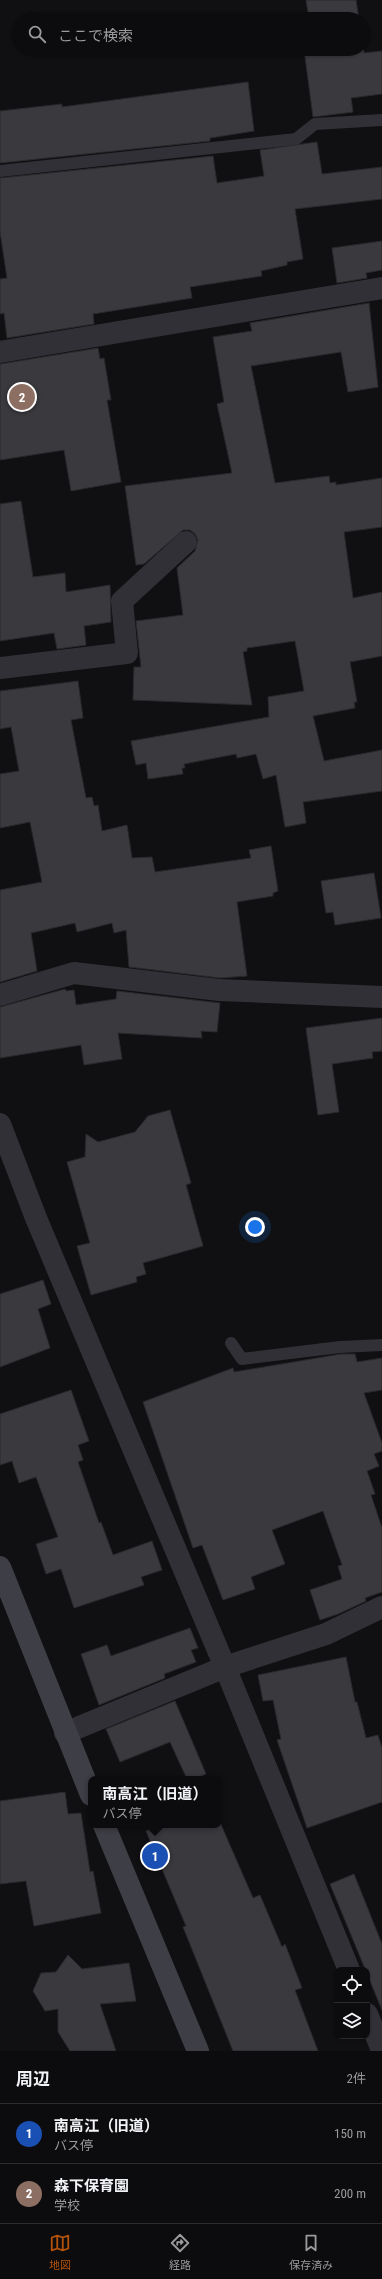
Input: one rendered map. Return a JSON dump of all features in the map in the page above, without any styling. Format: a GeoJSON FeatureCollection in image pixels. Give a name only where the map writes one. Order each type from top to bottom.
{"type":"FeatureCollection","features":[{"type":"Feature","properties":{"kind":"street"},"geometry":{"type":"LineString","coordinates":[[0,352],[382,288]]}},
{"type":"Feature","properties":{"kind":"street"},"geometry":{"type":"LineString","coordinates":[[0,668],[127,653],[122,601],[186,542]]}},
{"type":"Feature","properties":{"kind":"street"},"geometry":{"type":"LineString","coordinates":[[0,995],[74,973],[219,990],[382,997]]}},
{"type":"Feature","properties":{"kind":"street"},"geometry":{"type":"LineString","coordinates":[[0,1124],[36,1218],[225,1667],[348,1967]]}},
{"type":"Feature","properties":{"kind":"street"},"geometry":{"type":"LineString","coordinates":[[0,1567],[88,1788]]}},
{"type":"Feature","properties":{"kind":"street"},"geometry":{"type":"LineString","coordinates":[[65,1732],[225,1667],[326,1634],[382,1607]]}},
{"type":"Feature","properties":{"kind":"street"},"geometry":{"type":"LineString","coordinates":[[105,1828],[198,2051]]}},
{"type":"Feature","properties":{"kind":"street"},"geometry":{"type":"LineString","coordinates":[[370,2021],[382,2050]]}},
{"type":"Feature","properties":{"kind":"lane"},"geometry":{"type":"LineString","coordinates":[[0,171],[296,139],[315,124],[382,120]]}},
{"type":"Feature","properties":{"kind":"lane"},"geometry":{"type":"LineString","coordinates":[[230,1344],[242,1359],[340,1347],[382,1344]]}},
{"type":"Feature","properties":{"kind":"building"},"geometry":{"type":"Polygon","coordinates":[[[306,0],[356,0],[358,12],[308,12],[306,0]]]}},
{"type":"Feature","properties":{"kind":"building"},"geometry":{"type":"Polygon","coordinates":[[[382,51],[382,94],[351,98],[353,112],[313,117],[305,56],[370,56],[370,52],[382,51]]]}},
{"type":"Feature","properties":{"kind":"building"},"geometry":{"type":"Polygon","coordinates":[[[248,82],[254,131],[210,138],[210,141],[0,163],[0,111],[62,104],[62,107],[248,82]]]}},
{"type":"Feature","properties":{"kind":"building"},"geometry":{"type":"Polygon","coordinates":[[[317,142],[322,174],[382,167],[382,199],[295,209],[303,259],[287,262],[287,265],[261,271],[262,276],[190,287],[192,298],[93,314],[94,324],[7,338],[4,313],[0,314],[0,279],[7,278],[0,232],[0,178],[213,156],[217,183],[264,176],[260,150],[317,142]]]}},
{"type":"Feature","properties":{"kind":"building"},"geometry":{"type":"Polygon","coordinates":[[[382,241],[382,270],[366,273],[367,278],[337,283],[332,248],[382,241]]]}},
{"type":"Feature","properties":{"kind":"building"},"geometry":{"type":"Polygon","coordinates":[[[369,303],[378,387],[348,392],[341,352],[251,366],[275,483],[329,476],[330,483],[336,482],[336,485],[382,478],[382,527],[344,532],[353,598],[382,592],[382,656],[350,662],[357,702],[354,702],[355,708],[313,716],[324,761],[382,750],[382,791],[303,802],[306,823],[285,827],[276,775],[263,779],[256,754],[237,758],[236,754],[184,764],[185,768],[182,768],[183,774],[148,779],[146,763],[136,765],[131,741],[269,717],[268,697],[304,691],[295,641],[247,648],[247,651],[243,652],[252,705],[133,700],[134,667],[141,667],[136,621],[183,615],[177,568],[195,551],[198,540],[195,534],[190,530],[183,530],[144,564],[136,565],[125,486],[232,473],[217,404],[224,402],[213,337],[252,331],[250,323],[369,303]]]}},
{"type":"Feature","properties":{"kind":"building"},"geometry":{"type":"Polygon","coordinates":[[[98,348],[100,359],[104,358],[111,400],[107,400],[121,482],[71,491],[64,450],[0,460],[0,364],[98,348]]]}},
{"type":"Feature","properties":{"kind":"building"},"geometry":{"type":"Polygon","coordinates":[[[21,501],[33,577],[65,573],[66,592],[110,585],[111,622],[84,626],[86,645],[57,649],[54,633],[0,641],[0,504],[21,501]]]}},
{"type":"Feature","properties":{"kind":"building"},"geometry":{"type":"Polygon","coordinates":[[[78,681],[83,718],[71,720],[86,798],[92,797],[94,806],[98,805],[102,831],[127,825],[132,858],[152,857],[155,872],[251,858],[249,850],[271,846],[278,891],[273,893],[273,896],[237,902],[247,976],[220,978],[129,967],[126,930],[114,933],[112,923],[77,932],[75,923],[31,933],[37,971],[0,982],[0,890],[42,882],[30,822],[0,828],[0,774],[19,771],[11,727],[0,729],[0,691],[78,681]]]}},
{"type":"Feature","properties":{"kind":"building"},"geometry":{"type":"Polygon","coordinates":[[[374,873],[381,918],[335,925],[333,912],[326,913],[321,881],[374,873]]]}},
{"type":"Feature","properties":{"kind":"building"},"geometry":{"type":"Polygon","coordinates":[[[65,989],[66,991],[74,990],[76,1005],[116,999],[117,991],[220,1003],[217,1032],[201,1031],[202,1038],[118,1033],[122,1059],[84,1065],[81,1045],[0,1058],[0,1007],[65,989]]]}},
{"type":"Feature","properties":{"kind":"building"},"geometry":{"type":"Polygon","coordinates":[[[382,1018],[382,1051],[372,1052],[373,1058],[332,1064],[339,1112],[318,1115],[306,1028],[382,1018]]]}},
{"type":"Feature","properties":{"kind":"building"},"geometry":{"type":"Polygon","coordinates":[[[170,1110],[191,1183],[186,1185],[203,1246],[143,1263],[146,1274],[136,1277],[137,1282],[91,1295],[77,1246],[90,1243],[67,1162],[85,1157],[86,1134],[98,1142],[135,1132],[148,1116],[170,1110]]]}},
{"type":"Feature","properties":{"kind":"building"},"geometry":{"type":"Polygon","coordinates":[[[43,1280],[51,1304],[38,1309],[50,1348],[0,1367],[0,1294],[43,1280]]]}},
{"type":"Feature","properties":{"kind":"building"},"geometry":{"type":"Polygon","coordinates":[[[341,1354],[355,1354],[357,1362],[382,1358],[382,1390],[364,1393],[382,1443],[382,1451],[374,1454],[379,1466],[367,1471],[375,1494],[371,1495],[382,1528],[382,1592],[365,1598],[366,1601],[338,1614],[320,1620],[310,1590],[342,1579],[338,1566],[342,1565],[323,1511],[272,1530],[285,1564],[251,1577],[255,1589],[223,1600],[202,1545],[193,1548],[143,1402],[233,1368],[234,1372],[341,1354]]]}},
{"type":"Feature","properties":{"kind":"building"},"geometry":{"type":"Polygon","coordinates":[[[71,1390],[89,1441],[78,1445],[83,1460],[78,1462],[99,1523],[101,1522],[113,1555],[152,1541],[162,1570],[141,1577],[144,1585],[74,1608],[61,1569],[46,1574],[36,1544],[58,1537],[36,1477],[19,1483],[12,1461],[0,1465],[0,1414],[71,1390]]]}},
{"type":"Feature","properties":{"kind":"building"},"geometry":{"type":"Polygon","coordinates":[[[190,1628],[198,1648],[191,1650],[196,1662],[164,1674],[165,1678],[99,1705],[81,1654],[107,1645],[111,1656],[190,1628]]]}},
{"type":"Feature","properties":{"kind":"building"},"geometry":{"type":"Polygon","coordinates":[[[346,1657],[355,1702],[357,1702],[366,1738],[378,1735],[382,1748],[382,1802],[307,1828],[277,1740],[281,1739],[273,1700],[263,1701],[258,1675],[346,1657]]]}},
{"type":"Feature","properties":{"kind":"building"},"geometry":{"type":"Polygon","coordinates":[[[175,1701],[206,1774],[201,1776],[186,1776],[170,1742],[120,1762],[106,1729],[175,1701]]]}},
{"type":"Feature","properties":{"kind":"building"},"geometry":{"type":"Polygon","coordinates":[[[65,1792],[68,1814],[81,1813],[90,1872],[93,1871],[101,1913],[34,1926],[26,1881],[0,1884],[0,1801],[65,1792]]]}},
{"type":"Feature","properties":{"kind":"building"},"geometry":{"type":"Polygon","coordinates":[[[222,1827],[253,1898],[260,1895],[282,1947],[285,1944],[302,1988],[295,1990],[318,2051],[233,2051],[183,1927],[186,1926],[146,1831],[153,1828],[222,1827]]]}},
{"type":"Feature","properties":{"kind":"building"},"geometry":{"type":"Polygon","coordinates":[[[354,1874],[382,1944],[382,2010],[370,1981],[370,1967],[364,1967],[330,1884],[354,1874]]]}},
{"type":"Feature","properties":{"kind":"building"},"geometry":{"type":"Polygon","coordinates":[[[68,1955],[82,1969],[129,1963],[136,2001],[100,2004],[116,2051],[70,2051],[58,2032],[58,2009],[45,2011],[33,1991],[41,1973],[56,1972],[68,1955]]]}},
{"type":"Feature","properties":{"kind":"place","name":"森下保育園"},"geometry":{"type":"Point","coordinates":[22,397]}},
{"type":"Feature","properties":{"kind":"place","name":"南高江（旧道）"},"geometry":{"type":"Point","coordinates":[155,1856]}}]}
